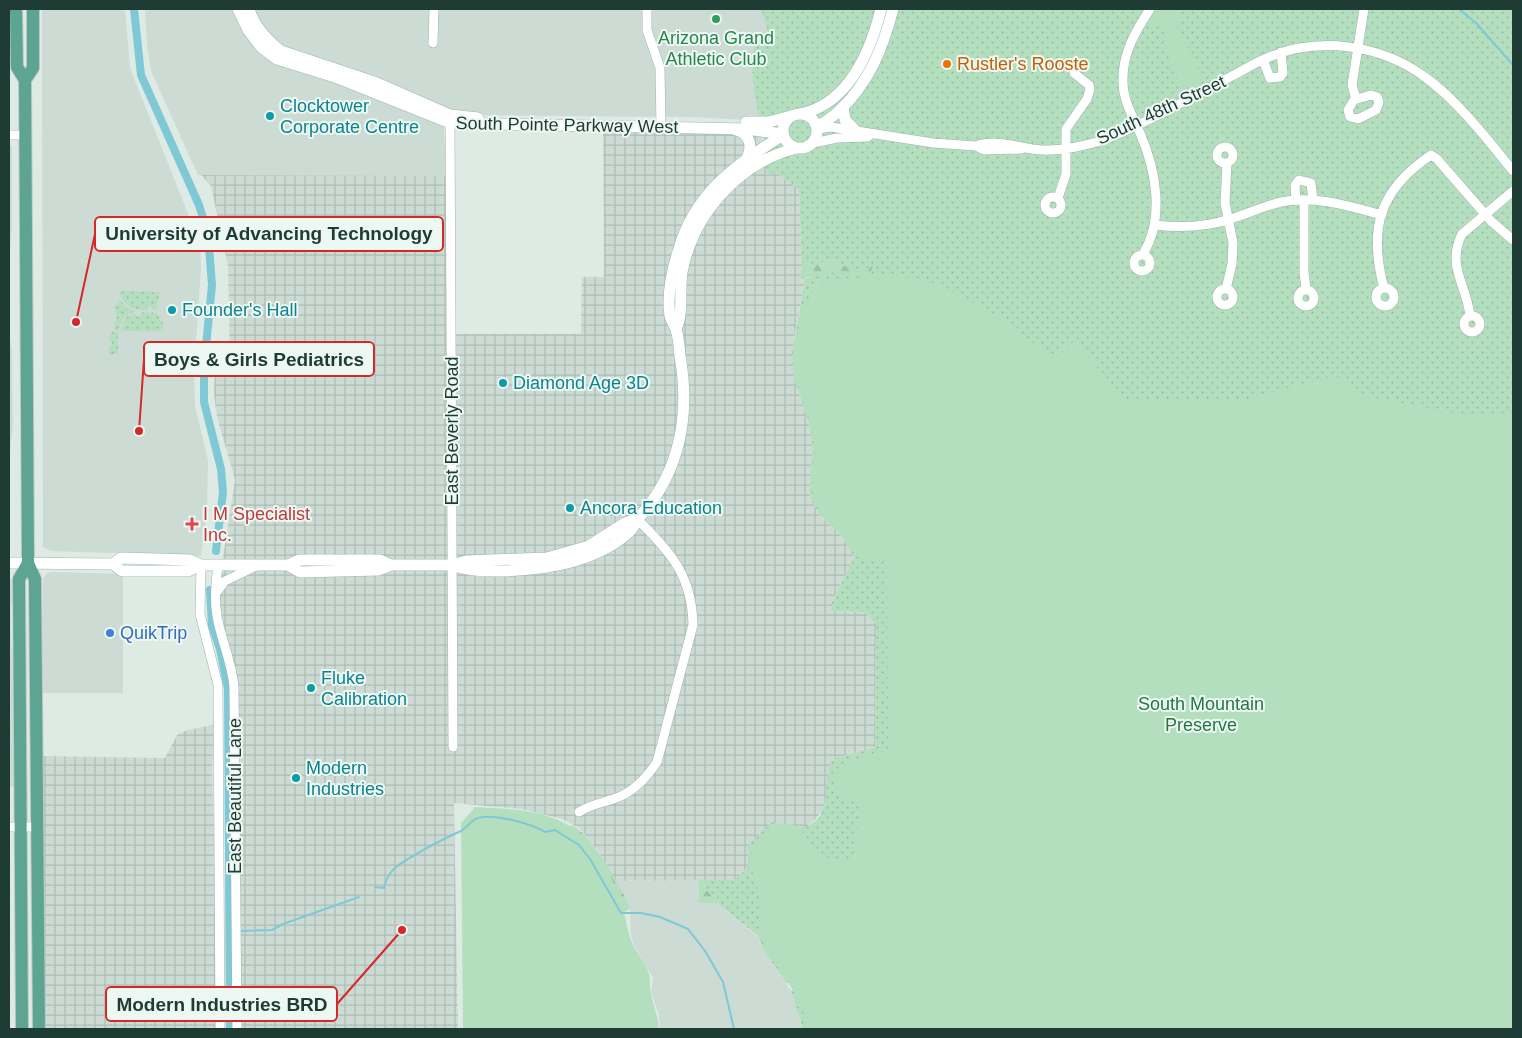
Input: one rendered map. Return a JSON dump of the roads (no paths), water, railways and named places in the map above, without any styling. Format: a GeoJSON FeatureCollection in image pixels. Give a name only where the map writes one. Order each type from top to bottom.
{"type":"FeatureCollection","features":[{"type":"Feature","properties":{"kind":"main road"},"geometry":{"type":"LineString","coordinates":[[16,9],[17,66],[25,80],[28,563],[35,579],[39,1029]]}},
{"type":"Feature","properties":{"kind":"main road"},"geometry":{"type":"LineString","coordinates":[[25,80],[33,68],[33,9]]}},
{"type":"Feature","properties":{"kind":"main road","name":"South Pointe Parkway West"},"geometry":{"type":"LineString","coordinates":[[238,9],[248,30],[261,47],[277,58],[450,119],[661,123],[763,122],[796,115],[826,104],[849,83],[868,51],[881,9]]}},
{"type":"Feature","properties":{"kind":"main road","name":"South Pointe Parkway West"},"geometry":{"type":"LineString","coordinates":[[248,9],[263,34],[281,51],[377,84],[450,119]]}},
{"type":"Feature","properties":{"kind":"main road"},"geometry":{"type":"LineString","coordinates":[[817,127],[830,120],[861,86],[877,60],[892,9]]}},
{"type":"Feature","properties":{"kind":"main road"},"geometry":{"type":"LineString","coordinates":[[843,107],[845,120],[856,131]]}},
{"type":"Feature","properties":{"kind":"main road"},"geometry":{"type":"LineString","coordinates":[[676,329],[680,320],[680,294],[683,270],[692,241],[708,211],[741,175],[774,155],[797,148],[806,148],[814,143],[817,127],[811,117],[796,115],[786,122],[783,135],[788,144],[797,148]]}},
{"type":"Feature","properties":{"kind":"main road","name":"South Pointe Parkway West"},"geometry":{"type":"LineString","coordinates":[[661,123],[753,129],[783,135]]}},
{"type":"Feature","properties":{"kind":"main road"},"geometry":{"type":"LineString","coordinates":[[734,129],[745,133],[748,138],[750,149],[746,160]]}},
{"type":"Feature","properties":{"kind":"main road"},"geometry":{"type":"LineString","coordinates":[[9,563],[113,564],[122,571],[188,571],[200,565],[288,565],[300,572],[378,570],[392,565],[452,565],[466,570],[536,568],[559,565],[580,560],[609,546],[632,529],[665,480],[680,441],[684,412],[684,383],[676,329],[670,316],[670,295],[674,268],[682,240],[693,217],[715,186],[735,166],[783,135]]}},
{"type":"Feature","properties":{"kind":"main road"},"geometry":{"type":"LineString","coordinates":[[22,1029],[15,827],[19,579],[28,563]]}},
{"type":"Feature","properties":{"kind":"main road"},"geometry":{"type":"LineString","coordinates":[[22,1002],[39,1002]]}},
{"type":"Feature","properties":{"kind":"street"},"geometry":{"type":"LineString","coordinates":[[433,43],[434,9]]}},
{"type":"Feature","properties":{"kind":"street"},"geometry":{"type":"LineString","coordinates":[[648,9],[647,30],[660,68],[661,123]]}},
{"type":"Feature","properties":{"kind":"street"},"geometry":{"type":"LineString","coordinates":[[1143,254],[1151,242],[1155,225],[1156,200],[1153,174],[1146,145],[1124,93],[1123,66],[1128,45],[1150,9]]}},
{"type":"Feature","properties":{"kind":"street"},"geometry":{"type":"LineString","coordinates":[[1356,99],[1352,85],[1364,9]]}},
{"type":"Feature","properties":{"kind":"street","name":"South 48th Street"},"geometry":{"type":"LineString","coordinates":[[817,127],[831,127],[887,136],[976,146],[984,150],[1005,151],[1025,148],[1067,148],[1101,141],[1281,52],[1319,46],[1358,49],[1384,55],[1426,77],[1454,104],[1513,171]]}},
{"type":"Feature","properties":{"kind":"street"},"geometry":{"type":"LineString","coordinates":[[1263,60],[1270,78],[1280,78],[1283,74],[1281,52]]}},
{"type":"Feature","properties":{"kind":"street"},"geometry":{"type":"LineString","coordinates":[[1058,198],[1066,174],[1066,129],[1087,99],[1090,89],[1089,85],[1074,74]]}},
{"type":"Feature","properties":{"kind":"street","name":"East Beverly Road"},"geometry":{"type":"LineString","coordinates":[[450,119],[453,747]]}},
{"type":"Feature","properties":{"kind":"street"},"geometry":{"type":"LineString","coordinates":[[9,135],[25,135]]}},
{"type":"Feature","properties":{"kind":"street","name":"South 48th Street"},"geometry":{"type":"LineString","coordinates":[[814,143],[838,138],[887,136]]}},
{"type":"Feature","properties":{"kind":"street"},"geometry":{"type":"LineString","coordinates":[[1384,288],[1376,248],[1382,215],[1392,189],[1431,155],[1437,159],[1485,214],[1513,240]]}},
{"type":"Feature","properties":{"kind":"street"},"geometry":{"type":"LineString","coordinates":[[1226,289],[1232,264],[1232,243],[1226,203],[1227,163]]}},
{"type":"Feature","properties":{"kind":"street"},"geometry":{"type":"LineString","coordinates":[[1470,316],[1457,269],[1455,252],[1462,234],[1513,191]]}},
{"type":"Feature","properties":{"kind":"street"},"geometry":{"type":"LineString","coordinates":[[1155,225],[1189,227],[1228,220],[1280,203],[1304,200],[1338,202],[1382,215]]}},
{"type":"Feature","properties":{"kind":"street"},"geometry":{"type":"LineString","coordinates":[[1304,200],[1304,272],[1306,289]]}},
{"type":"Feature","properties":{"kind":"street"},"geometry":{"type":"LineString","coordinates":[[579,812],[589,806],[619,798],[645,780],[657,762],[693,625],[693,605],[682,572],[672,555],[637,520]]}},
{"type":"Feature","properties":{"kind":"street","name":"East Beautiful Lane"},"geometry":{"type":"LineString","coordinates":[[200,565],[200,614],[218,685],[220,1029]]}},
{"type":"Feature","properties":{"kind":"street","name":"East Beautiful Lane"},"geometry":{"type":"LineString","coordinates":[[218,565],[215,595],[217,618],[232,667],[234,687],[237,1029]]}},
{"type":"Feature","properties":{"kind":"street"},"geometry":{"type":"LineString","coordinates":[[215,595],[225,581],[257,565]]}},
{"type":"Feature","properties":{"kind":"street"},"geometry":{"type":"LineString","coordinates":[[15,827],[37,827]]}},
{"type":"Feature","properties":{"kind":"waterway"},"geometry":{"type":"LineString","coordinates":[[134,9],[141,75],[199,205],[208,234],[212,285],[204,367],[204,402],[221,469],[223,492],[216,551]]}},
{"type":"Feature","properties":{"kind":"waterway"},"geometry":{"type":"LineString","coordinates":[[1459,9],[1476,23],[1513,65]]}},
{"type":"Feature","properties":{"kind":"waterway"},"geometry":{"type":"LineString","coordinates":[[210,590],[212,626],[220,649],[228,689],[230,1029]]}},
{"type":"Feature","properties":{"kind":"waterway"},"geometry":{"type":"LineString","coordinates":[[375,887],[384,888],[389,875],[404,861],[461,831],[479,818],[506,819],[532,826],[545,832],[555,830],[579,845],[590,859],[621,913],[641,913],[660,917],[688,929],[705,951],[723,982],[734,1029]]}},
{"type":"Feature","properties":{"kind":"waterway"},"geometry":{"type":"LineString","coordinates":[[240,931],[272,930],[283,924],[359,897]]}},
{"type":"Feature","properties":{"kind":"place","name":"Arizona Grand Athletic Club"},"geometry":{"type":"Point","coordinates":[716,19]}},
{"type":"Feature","properties":{"kind":"place","name":"Rustler's Rooste"},"geometry":{"type":"Point","coordinates":[947,64]}},
{"type":"Feature","properties":{"kind":"place","name":"Clocktower Corporate Centre"},"geometry":{"type":"Point","coordinates":[270,116]}},
{"type":"Feature","properties":{"kind":"place","name":"Founder's Hall"},"geometry":{"type":"Point","coordinates":[172,310]}},
{"type":"Feature","properties":{"kind":"place","name":"University of Advancing Technology"},"geometry":{"type":"Point","coordinates":[76,322]}},
{"type":"Feature","properties":{"kind":"place","name":"Diamond Age 3D"},"geometry":{"type":"Point","coordinates":[503,383]}},
{"type":"Feature","properties":{"kind":"place","name":"Boys & Girls Pediatrics"},"geometry":{"type":"Point","coordinates":[139,431]}},
{"type":"Feature","properties":{"kind":"place","name":"Ancora Education"},"geometry":{"type":"Point","coordinates":[570,508]}},
{"type":"Feature","properties":{"kind":"place","name":"I M Specialist Inc."},"geometry":{"type":"Point","coordinates":[192,524]}},
{"type":"Feature","properties":{"kind":"place","name":"QuikTrip"},"geometry":{"type":"Point","coordinates":[110,633]}},
{"type":"Feature","properties":{"kind":"place","name":"Fluke Calibration"},"geometry":{"type":"Point","coordinates":[311,688]}},
{"type":"Feature","properties":{"kind":"place","name":"Modern Industries"},"geometry":{"type":"Point","coordinates":[296,778]}},
{"type":"Feature","properties":{"kind":"place","name":"Modern Industries BRD"},"geometry":{"type":"Point","coordinates":[402,930]}},
{"type":"Feature","properties":{"kind":"park label","name":"South Mountain Preserve"},"geometry":{"type":"Point","coordinates":[1201,714]}}]}
